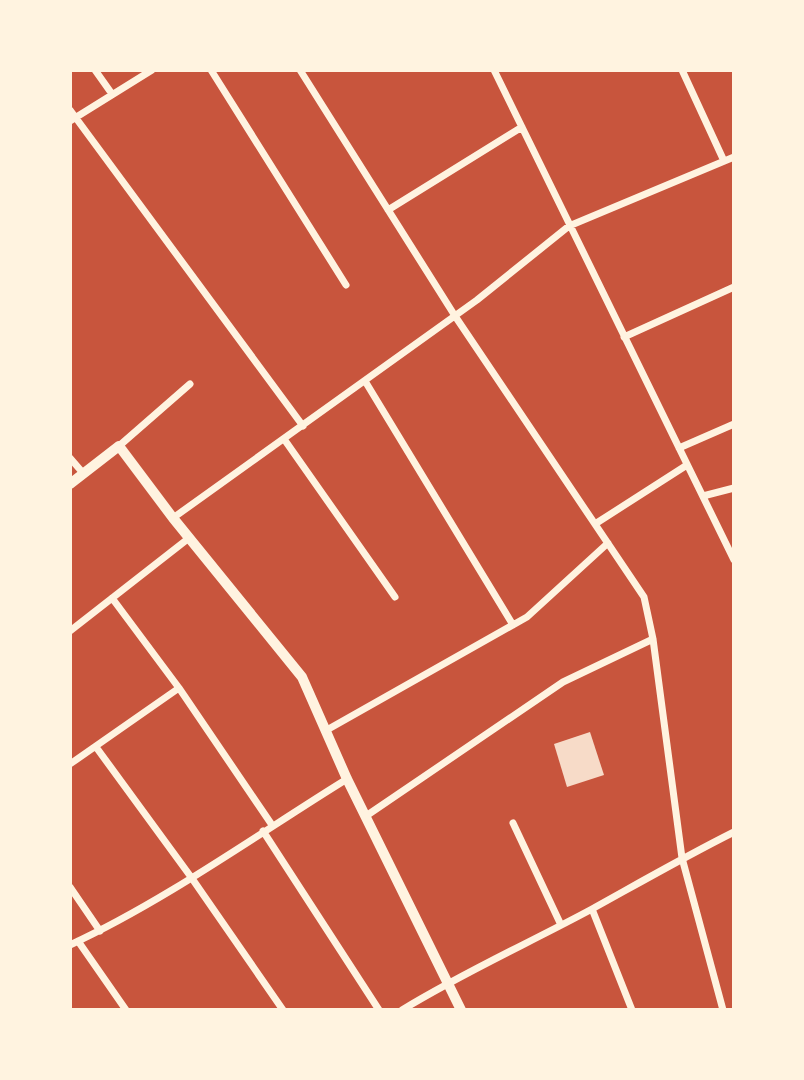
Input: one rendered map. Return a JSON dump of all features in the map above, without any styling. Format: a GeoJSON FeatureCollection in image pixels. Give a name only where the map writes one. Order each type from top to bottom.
{"type":"FeatureCollection","features":[{"type":"Feature","properties":{"kind":"street"},"geometry":{"type":"LineString","coordinates":[[95,70],[113,94]]}},
{"type":"Feature","properties":{"kind":"street"},"geometry":{"type":"LineString","coordinates":[[152,70],[72,116],[303,426]]}},
{"type":"Feature","properties":{"kind":"street"},"geometry":{"type":"LineString","coordinates":[[211,70],[346,285]]}},
{"type":"Feature","properties":{"kind":"street"},"geometry":{"type":"LineString","coordinates":[[300,70],[455,316],[644,597],[653,639],[682,858],[723,1010]]}},
{"type":"Feature","properties":{"kind":"street"},"geometry":{"type":"LineString","coordinates":[[494,70],[734,560]]}},
{"type":"Feature","properties":{"kind":"street"},"geometry":{"type":"LineString","coordinates":[[682,70],[724,161]]}},
{"type":"Feature","properties":{"kind":"street"},"geometry":{"type":"LineString","coordinates":[[388,210],[522,127]]}},
{"type":"Feature","properties":{"kind":"street"},"geometry":{"type":"LineString","coordinates":[[173,517],[455,316],[569,226],[734,157]]}},
{"type":"Feature","properties":{"kind":"street"},"geometry":{"type":"LineString","coordinates":[[624,337],[734,287]]}},
{"type":"Feature","properties":{"kind":"street"},"geometry":{"type":"LineString","coordinates":[[365,381],[513,625]]}},
{"type":"Feature","properties":{"kind":"street"},"geometry":{"type":"LineString","coordinates":[[70,484],[119,446],[190,384]]}},
{"type":"Feature","properties":{"kind":"street"},"geometry":{"type":"LineString","coordinates":[[679,448],[734,424]]}},
{"type":"Feature","properties":{"kind":"street"},"geometry":{"type":"LineString","coordinates":[[284,439],[395,597]]}},
{"type":"Feature","properties":{"kind":"street"},"geometry":{"type":"LineString","coordinates":[[119,446],[189,538],[302,677],[325,731],[461,1010]]}},
{"type":"Feature","properties":{"kind":"street"},"geometry":{"type":"LineString","coordinates":[[70,458],[83,473]]}},
{"type":"Feature","properties":{"kind":"street"},"geometry":{"type":"LineString","coordinates":[[595,524],[687,464]]}},
{"type":"Feature","properties":{"kind":"street"},"geometry":{"type":"LineString","coordinates":[[703,496],[734,488]]}},
{"type":"Feature","properties":{"kind":"street"},"geometry":{"type":"LineString","coordinates":[[70,631],[189,538]]}},
{"type":"Feature","properties":{"kind":"street"},"geometry":{"type":"LineString","coordinates":[[325,731],[527,617],[608,543]]}},
{"type":"Feature","properties":{"kind":"street"},"geometry":{"type":"LineString","coordinates":[[112,598],[179,688],[272,825]]}},
{"type":"Feature","properties":{"kind":"street"},"geometry":{"type":"LineString","coordinates":[[366,816],[563,682],[653,639]]}},
{"type":"Feature","properties":{"kind":"street"},"geometry":{"type":"LineString","coordinates":[[70,764],[179,688]]}},
{"type":"Feature","properties":{"kind":"street"},"geometry":{"type":"LineString","coordinates":[[96,747],[283,1010]]}},
{"type":"Feature","properties":{"kind":"street"},"geometry":{"type":"LineString","coordinates":[[126,1010],[74,943],[100,931],[191,877],[348,779]]}},
{"type":"Feature","properties":{"kind":"street"},"geometry":{"type":"LineString","coordinates":[[513,823],[561,925]]}},
{"type":"Feature","properties":{"kind":"street"},"geometry":{"type":"LineString","coordinates":[[263,831],[379,1010]]}},
{"type":"Feature","properties":{"kind":"street"},"geometry":{"type":"LineString","coordinates":[[402,1010],[448,982],[592,909],[734,832]]}},
{"type":"Feature","properties":{"kind":"street"},"geometry":{"type":"LineString","coordinates":[[70,887],[100,931]]}},
{"type":"Feature","properties":{"kind":"street"},"geometry":{"type":"LineString","coordinates":[[592,909],[632,1010]]}},
{"type":"Feature","properties":{"kind":"building"},"geometry":{"type":"Polygon","coordinates":[[[590,732],[604,775],[567,787],[554,744],[590,732]]]}}]}
